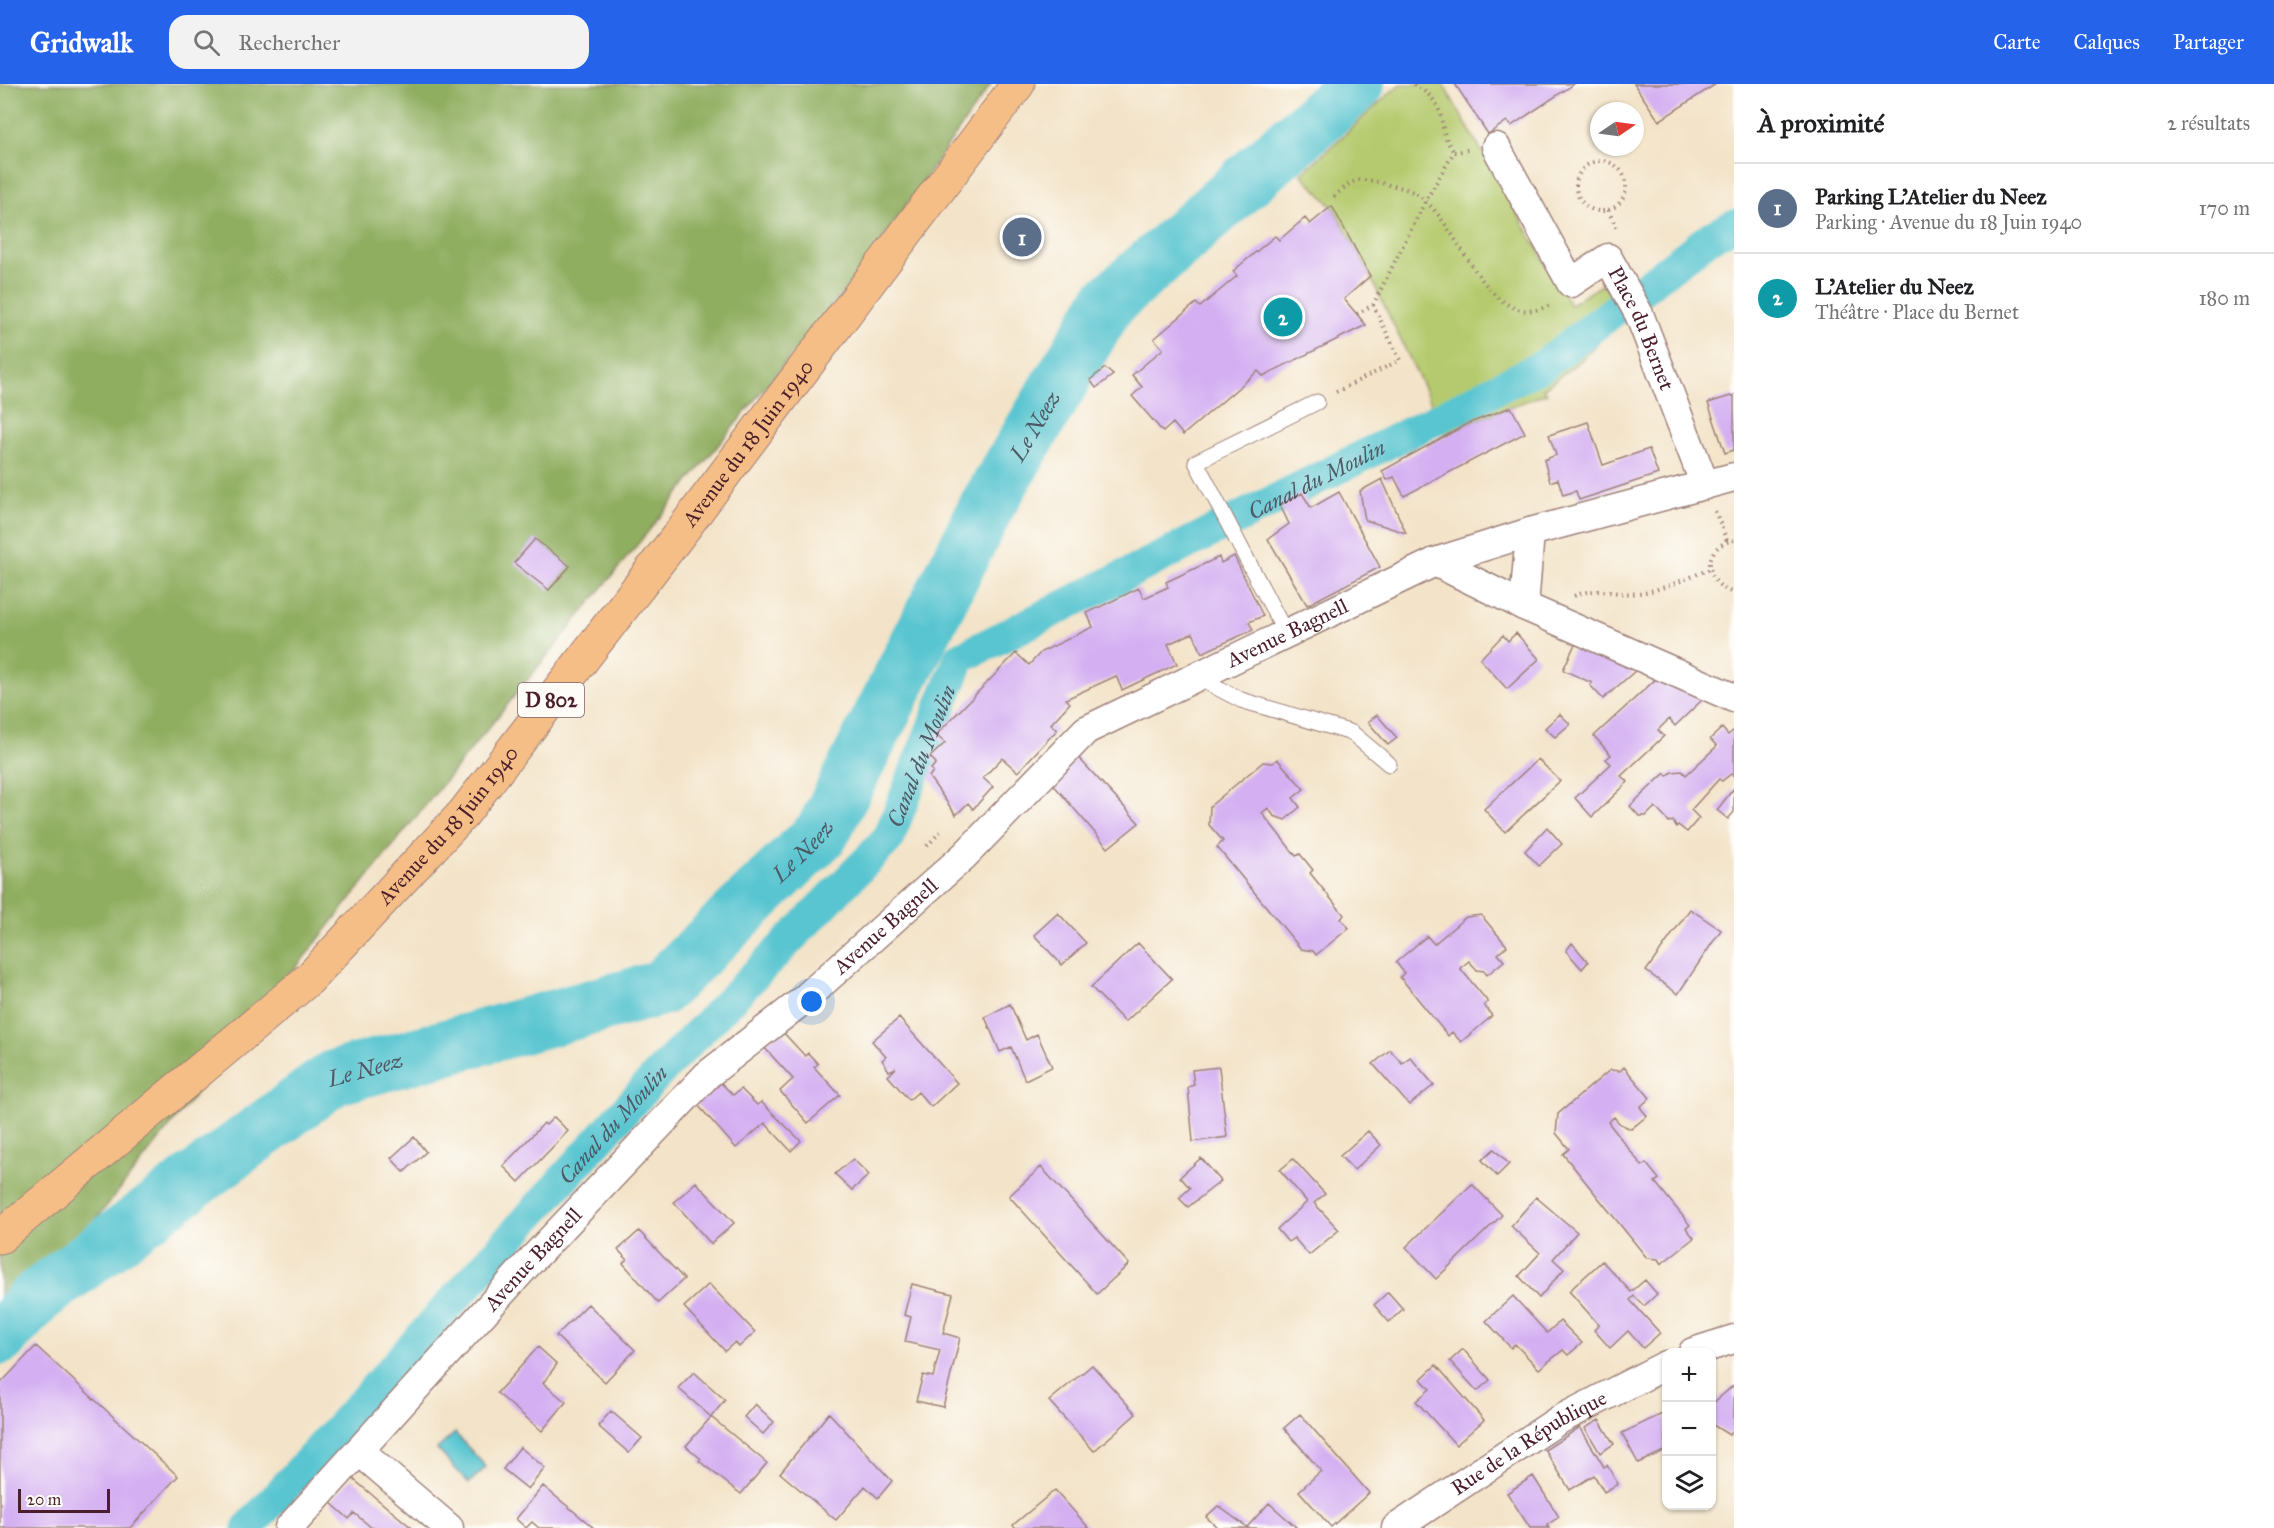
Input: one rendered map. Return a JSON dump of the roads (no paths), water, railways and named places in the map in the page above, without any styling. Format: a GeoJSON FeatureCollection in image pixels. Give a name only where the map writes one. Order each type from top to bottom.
{"type":"FeatureCollection","features":[{"type":"Feature","properties":{"kind":"main road","name":"Avenue du 18 Juin 1940"},"geometry":{"type":"LineString","coordinates":[[0,1237],[309,979],[463,814],[678,536],[1018,84]]}},
{"type":"Feature","properties":{"kind":"street","name":"Place du Bernet"},"geometry":{"type":"LineString","coordinates":[[1496,147],[1571,283],[1608,258],[1639,314],[1705,484]]}},
{"type":"Feature","properties":{"kind":"street"},"geometry":{"type":"LineString","coordinates":[[1435,562],[1530,532],[1734,477]]}},
{"type":"Feature","properties":{"kind":"street"},"geometry":{"type":"LineString","coordinates":[[1524,606],[1530,532]]}},
{"type":"Feature","properties":{"kind":"street"},"geometry":{"type":"LineString","coordinates":[[1435,562],[1524,606],[1734,698]]}},
{"type":"Feature","properties":{"kind":"street","name":"Avenue Bagnell"},"geometry":{"type":"LineString","coordinates":[[289,1528],[525,1267],[707,1075],[802,1001],[964,856],[1086,730],[1435,562]]}},
{"type":"Feature","properties":{"kind":"street"},"geometry":{"type":"LineString","coordinates":[[1708,1348],[1734,1339]]}},
{"type":"Feature","properties":{"kind":"street","name":"Rue de la République"},"geometry":{"type":"LineString","coordinates":[[1396,1528],[1559,1420],[1662,1367]]}},
{"type":"Feature","properties":{"kind":"street"},"geometry":{"type":"LineString","coordinates":[[358,1451],[449,1528]]}},
{"type":"Feature","properties":{"kind":"lane"},"geometry":{"type":"LineString","coordinates":[[1286,633],[1239,548],[1196,462],[1317,402]]}},
{"type":"Feature","properties":{"kind":"lane"},"geometry":{"type":"LineString","coordinates":[[1197,677],[1241,700],[1352,733],[1389,764]]}},
{"type":"Feature","properties":{"kind":"water"},"geometry":{"type":"Polygon","coordinates":[[[455,1433],[486,1467],[469,1483],[437,1449],[455,1433]]]}},
{"type":"Feature","properties":{"kind":"waterway","name":"Le Neez"},"geometry":{"type":"LineString","coordinates":[[0,1337],[37,1297],[333,1078],[661,988],[822,833],[987,506],[1108,303],[1357,84]]}},
{"type":"Feature","properties":{"kind":"waterway","name":"Canal du Moulin"},"geometry":{"type":"LineString","coordinates":[[248,1528],[659,1073],[888,839],[960,658],[1542,366],[1709,238],[1734,225]]}},
{"type":"Feature","properties":{"kind":"place","name":"Parking L'Atelier du Neez"},"geometry":{"type":"Point","coordinates":[1022,237]}},
{"type":"Feature","properties":{"kind":"place","name":"L'Atelier du Neez"},"geometry":{"type":"Point","coordinates":[1283,317]}}]}
